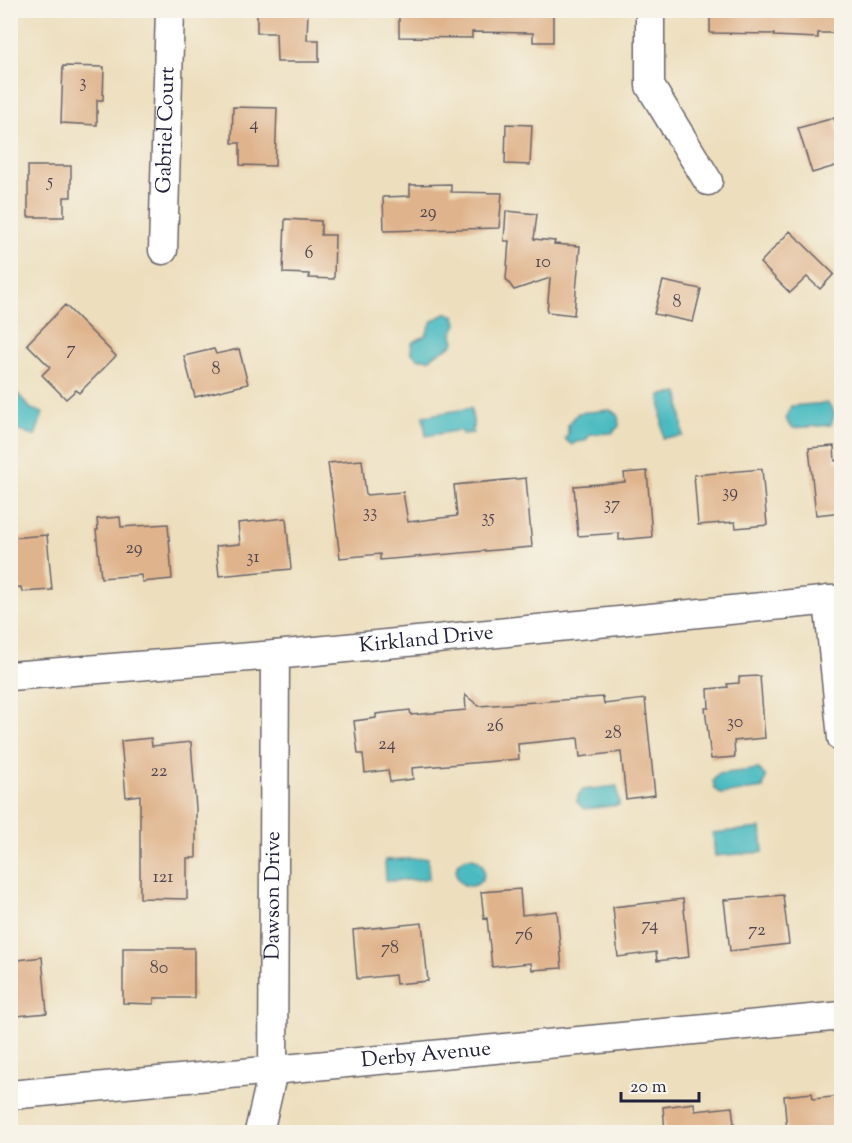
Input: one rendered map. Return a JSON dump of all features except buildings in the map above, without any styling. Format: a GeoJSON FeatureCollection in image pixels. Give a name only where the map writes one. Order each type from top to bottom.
{"type":"FeatureCollection","features":[{"type":"Feature","properties":{"kind":"street","name":"Gabriel Court"},"geometry":{"type":"LineString","coordinates":[[163,250],[170,10]]}},
{"type":"Feature","properties":{"kind":"street"},"geometry":{"type":"LineString","coordinates":[[650,10],[650,86],[708,181]]}},
{"type":"Feature","properties":{"kind":"street"},"geometry":{"type":"LineString","coordinates":[[835,599],[842,738]]}},
{"type":"Feature","properties":{"kind":"street","name":"Kirkland Drive"},"geometry":{"type":"LineString","coordinates":[[10,676],[276,655],[835,599]]}},
{"type":"Feature","properties":{"kind":"street","name":"Dawson Drive"},"geometry":{"type":"LineString","coordinates":[[259,1132],[273,1071],[276,655]]}},
{"type":"Feature","properties":{"kind":"street","name":"Derby Avenue"},"geometry":{"type":"LineString","coordinates":[[10,1095],[842,1016]]}},
{"type":"Feature","properties":{"kind":"water"},"geometry":{"type":"Polygon","coordinates":[[[447,313],[455,316],[457,324],[452,334],[454,342],[430,359],[415,356],[411,352],[412,343],[426,335],[432,321],[447,313]]]}},
{"type":"Feature","properties":{"kind":"water"},"geometry":{"type":"Polygon","coordinates":[[[11,386],[31,409],[43,413],[35,436],[14,429],[11,425],[11,386]]]}},
{"type":"Feature","properties":{"kind":"water"},"geometry":{"type":"Polygon","coordinates":[[[679,393],[683,436],[663,438],[660,395],[679,393]]]}},
{"type":"Feature","properties":{"kind":"water"},"geometry":{"type":"Polygon","coordinates":[[[827,403],[834,413],[831,425],[793,428],[788,423],[786,418],[791,406],[827,403]]]}},
{"type":"Feature","properties":{"kind":"water"},"geometry":{"type":"Polygon","coordinates":[[[471,408],[473,433],[462,434],[461,430],[426,436],[423,416],[471,408]]]}},
{"type":"Feature","properties":{"kind":"water"},"geometry":{"type":"Polygon","coordinates":[[[610,410],[618,415],[619,426],[612,433],[591,434],[585,441],[572,445],[565,439],[568,434],[568,425],[578,413],[610,410]]]}},
{"type":"Feature","properties":{"kind":"water"},"geometry":{"type":"Polygon","coordinates":[[[759,769],[766,777],[763,788],[721,794],[715,789],[713,781],[718,774],[759,769]]]}},
{"type":"Feature","properties":{"kind":"water"},"geometry":{"type":"Polygon","coordinates":[[[617,786],[619,805],[584,809],[577,802],[582,790],[617,786]]]}},
{"type":"Feature","properties":{"kind":"water"},"geometry":{"type":"Polygon","coordinates":[[[761,828],[763,852],[715,856],[713,833],[761,828]]]}},
{"type":"Feature","properties":{"kind":"water"},"geometry":{"type":"Polygon","coordinates":[[[428,858],[429,879],[386,881],[385,860],[428,858]]]}},
{"type":"Feature","properties":{"kind":"water"},"geometry":{"type":"Polygon","coordinates":[[[470,858],[480,862],[484,872],[480,882],[470,886],[460,882],[456,872],[460,862],[470,858]]]}}]}
